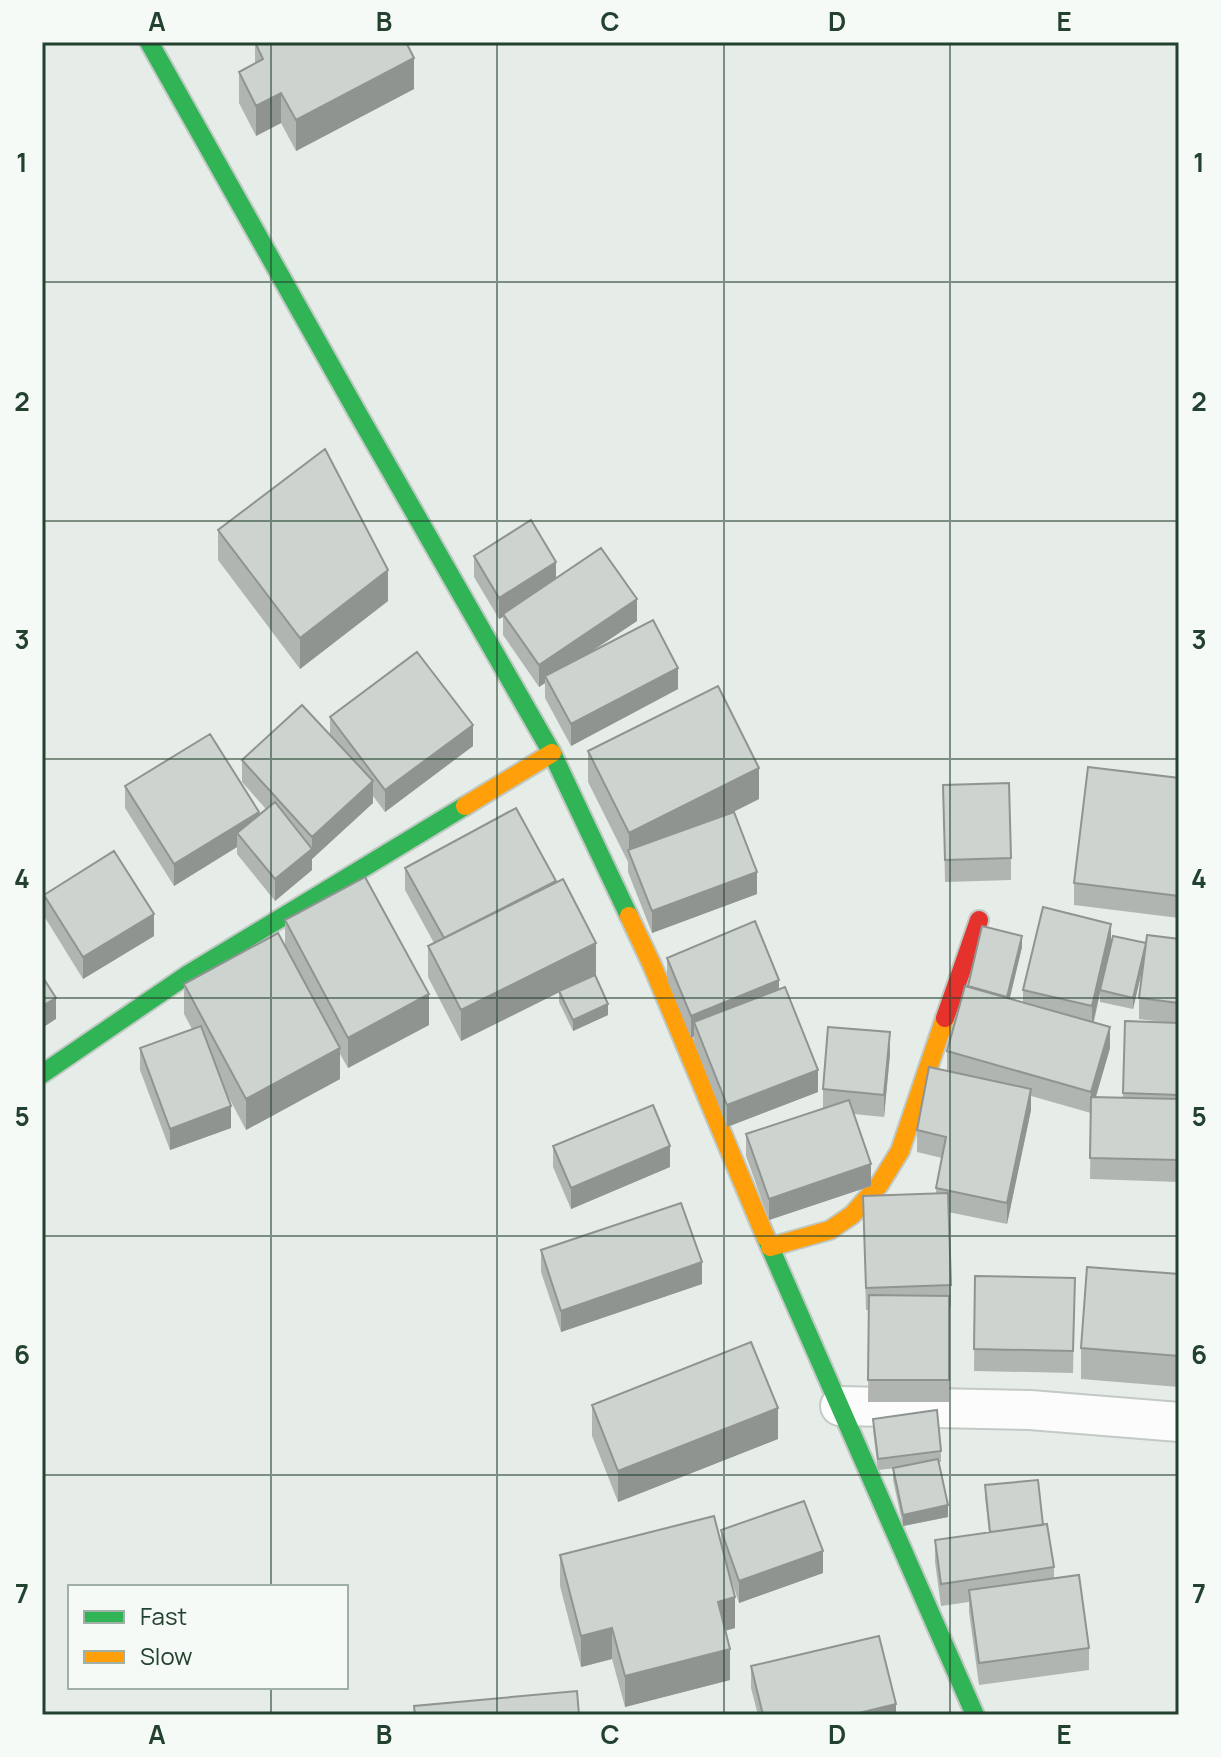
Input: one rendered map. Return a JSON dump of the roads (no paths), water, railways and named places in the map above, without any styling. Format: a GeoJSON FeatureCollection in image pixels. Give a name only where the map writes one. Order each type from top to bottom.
{"type":"FeatureCollection","features":[{"type":"Feature","properties":{"kind":"street"},"geometry":{"type":"LineString","coordinates":[[149,42],[552,753],[652,965],[770,1247],[975,1715]]}},
{"type":"Feature","properties":{"kind":"street"},"geometry":{"type":"LineString","coordinates":[[42,1074],[187,975],[552,753]]}},
{"type":"Feature","properties":{"kind":"street"},"geometry":{"type":"LineString","coordinates":[[770,1247],[829,1230],[852,1215],[890,1171],[900,1151],[979,920]]}},
{"type":"Feature","properties":{"kind":"street"},"geometry":{"type":"LineString","coordinates":[[840,1406],[1030,1410],[1179,1422]]}}]}
